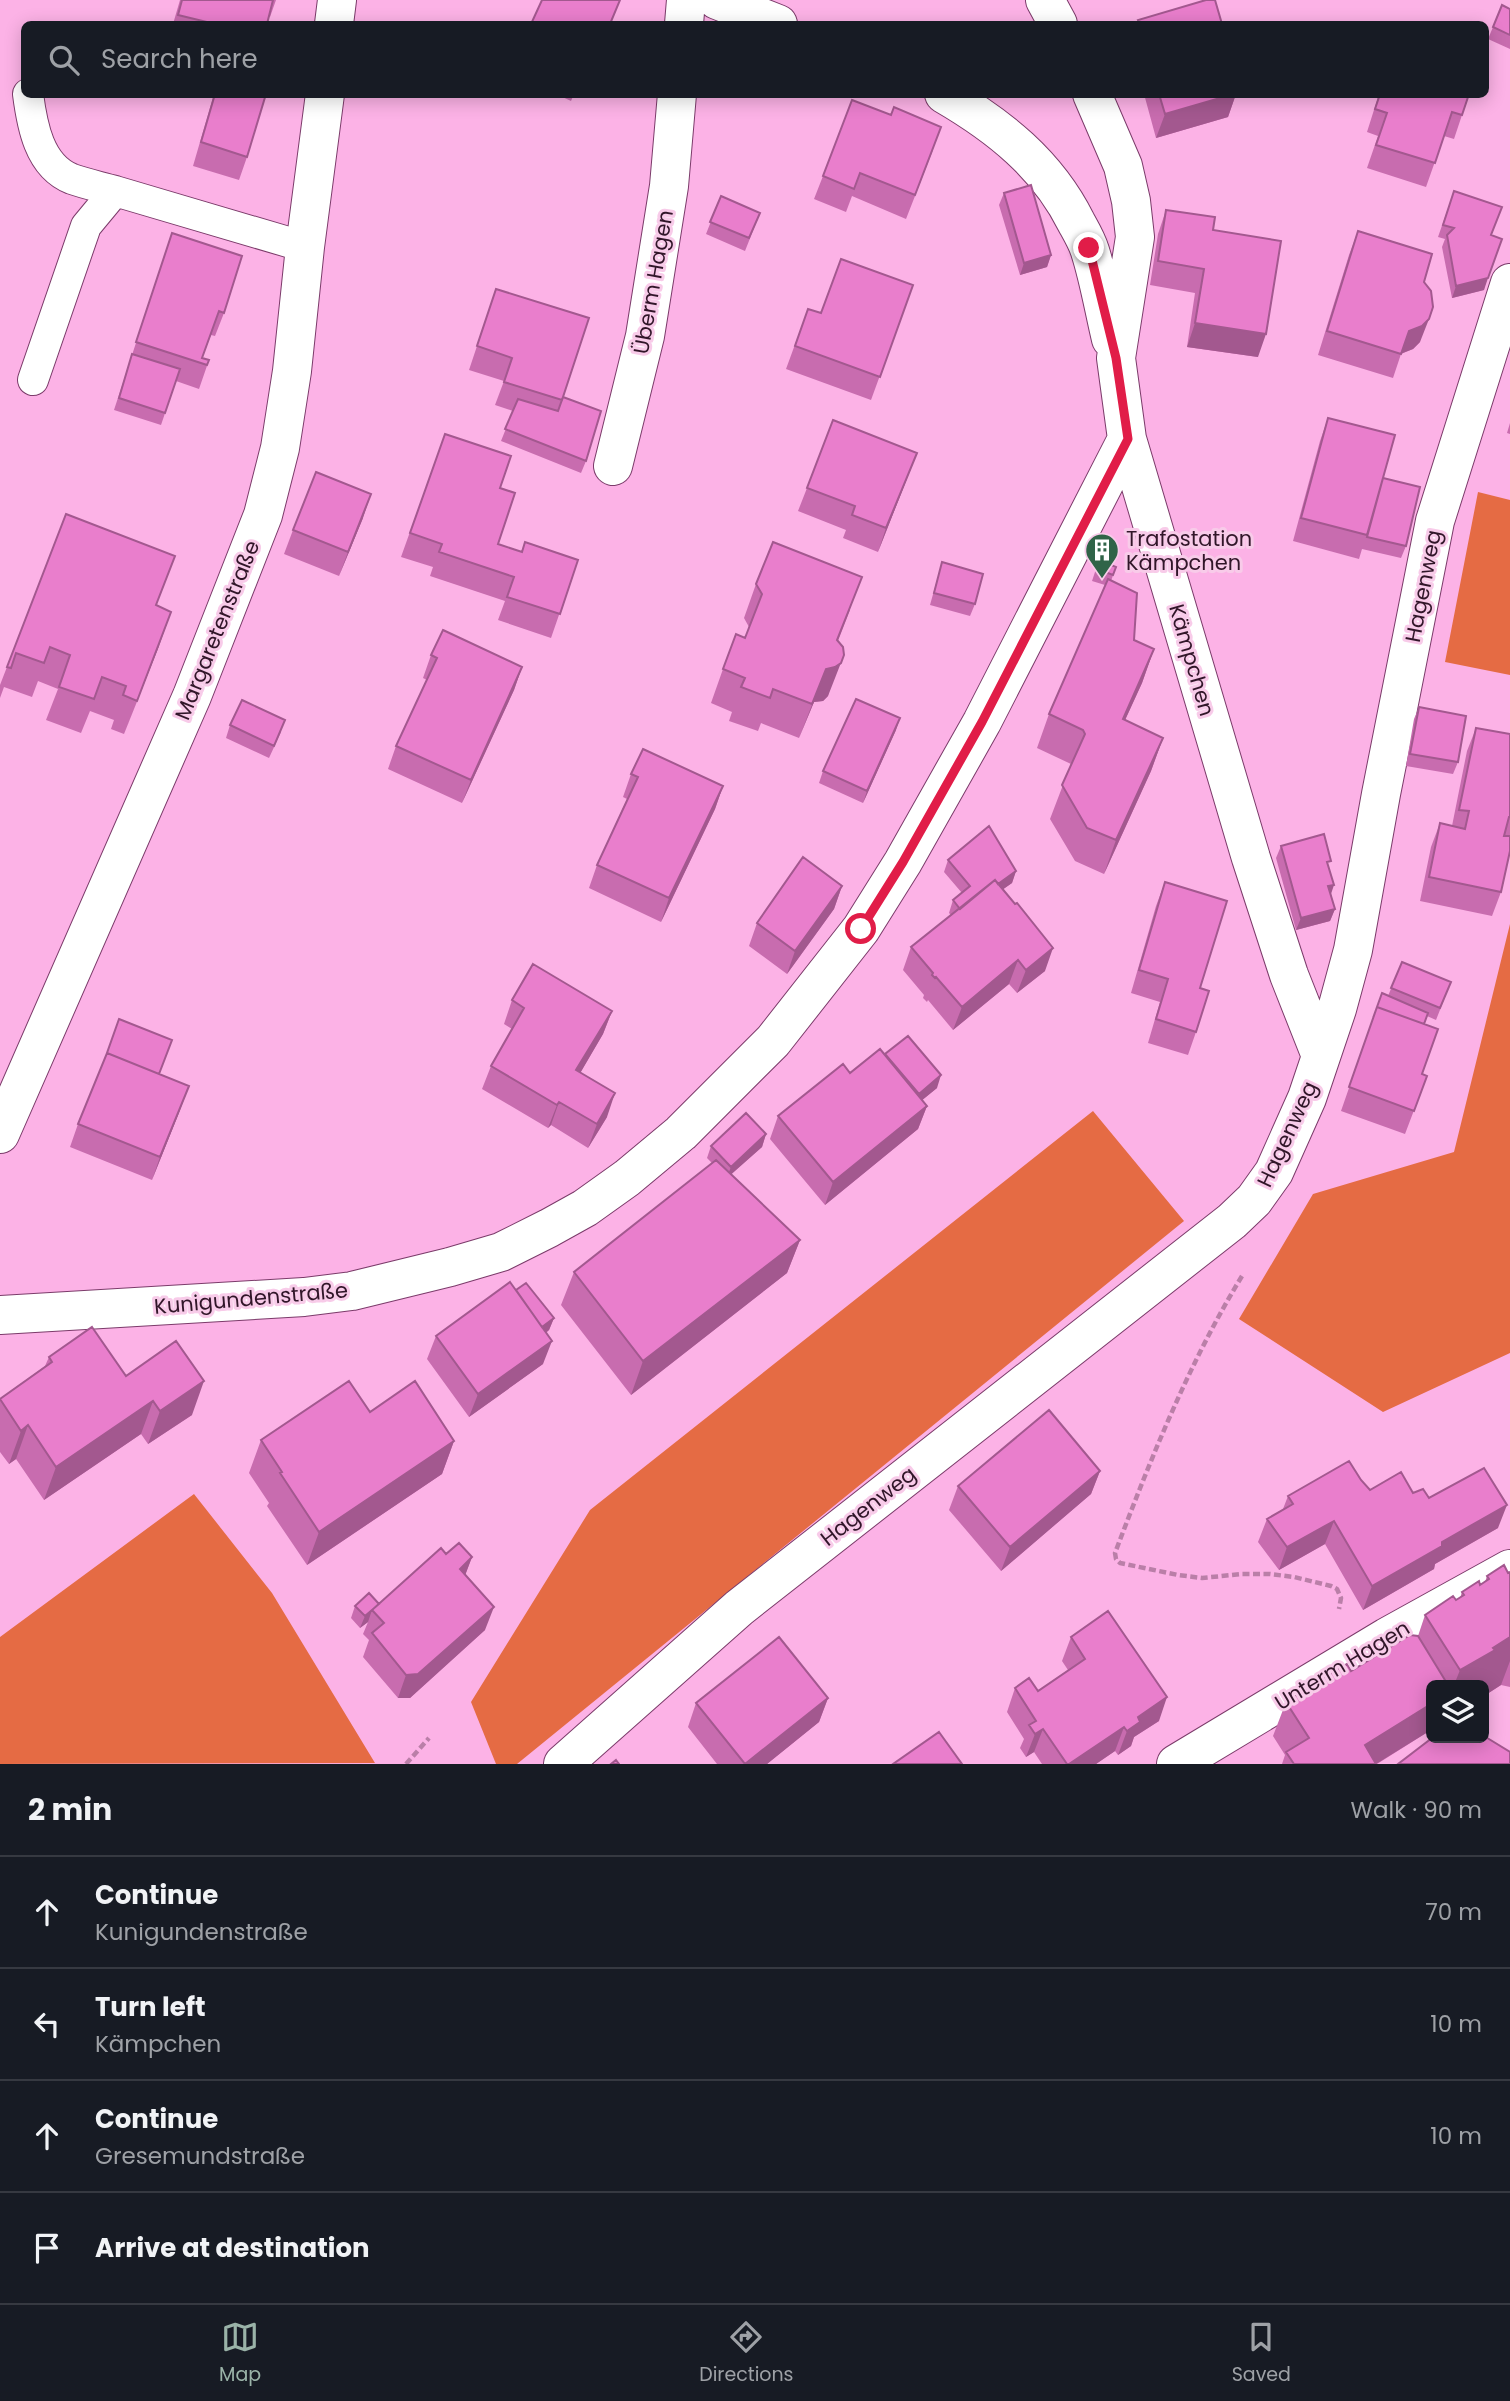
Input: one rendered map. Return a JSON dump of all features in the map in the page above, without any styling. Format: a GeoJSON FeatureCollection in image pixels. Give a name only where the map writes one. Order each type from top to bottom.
{"type":"FeatureCollection","features":[{"type":"Feature","properties":{"kind":"street"},"geometry":{"type":"LineString","coordinates":[[334,21],[337,0]]}},
{"type":"Feature","properties":{"kind":"street"},"geometry":{"type":"LineString","coordinates":[[684,21],[686,0]]}},
{"type":"Feature","properties":{"kind":"street"},"geometry":{"type":"LineString","coordinates":[[717,0],[770,21]]}},
{"type":"Feature","properties":{"kind":"street"},"geometry":{"type":"LineString","coordinates":[[1045,0],[1056,21]]}},
{"type":"Feature","properties":{"kind":"street","name":"Margaretenstraße"},"geometry":{"type":"LineString","coordinates":[[0,1134],[192,696],[263,515],[280,448],[299,317],[305,247],[324,98]]}},
{"type":"Feature","properties":{"kind":"street","name":"Überm Hagen"},"geometry":{"type":"LineString","coordinates":[[613,466],[645,336],[669,186],[677,98]]}},
{"type":"Feature","properties":{"kind":"street"},"geometry":{"type":"LineString","coordinates":[[950,98],[978,114],[1010,138],[1046,173],[1068,204],[1089,248],[1116,358]]}},
{"type":"Feature","properties":{"kind":"street","name":"Kämpchen"},"geometry":{"type":"LineString","coordinates":[[1095,98],[1123,166],[1135,237],[1116,358],[1128,439],[1251,858],[1289,975],[1321,1056]]}},
{"type":"Feature","properties":{"kind":"street","name":"Hagenweg"},"geometry":{"type":"LineString","coordinates":[[563,1764],[739,1608],[1232,1221],[1254,1200],[1274,1172],[1307,1097],[1353,950],[1381,794],[1436,521],[1510,282]]}},
{"type":"Feature","properties":{"kind":"street","name":"Kunigundenstraße"},"geometry":{"type":"LineString","coordinates":[[0,1315],[304,1297],[352,1291],[500,1252],[585,1208],[627,1178],[681,1133],[773,1041],[861,929],[903,862],[982,722],[1128,439]]}},
{"type":"Feature","properties":{"kind":"street","name":"Unterm Hagen"},"geometry":{"type":"LineString","coordinates":[[1176,1764],[1348,1660],[1510,1569]]}},
{"type":"Feature","properties":{"kind":"lane"},"geometry":{"type":"LineString","coordinates":[[29,98],[36,141],[54,166],[69,178],[305,247]]}},
{"type":"Feature","properties":{"kind":"lane"},"geometry":{"type":"LineString","coordinates":[[33,380],[86,226],[115,191]]}},
{"type":"Feature","properties":{"kind":"path"},"geometry":{"type":"LineString","coordinates":[[1244,1272],[1164,1428],[1115,1553],[1116,1559],[1120,1563],[1178,1575],[1202,1578],[1270,1574],[1331,1586],[1340,1592],[1338,1636],[1348,1660]]}},
{"type":"Feature","properties":{"kind":"path"},"geometry":{"type":"LineString","coordinates":[[406,1764],[429,1738]]}},
{"type":"Feature","properties":{"kind":"shaded area"},"geometry":{"type":"Polygon","coordinates":[[[1478,492],[1510,500],[1510,675],[1445,662],[1478,492]]]}},
{"type":"Feature","properties":{"kind":"shaded area"},"geometry":{"type":"Polygon","coordinates":[[[1510,924],[1510,1353],[1383,1412],[1239,1319],[1313,1194],[1454,1152],[1510,924]]]}},
{"type":"Feature","properties":{"kind":"shaded area"},"geometry":{"type":"Polygon","coordinates":[[[1093,1111],[1184,1221],[517,1764],[496,1764],[471,1702],[590,1510],[1093,1111]]]}},
{"type":"Feature","properties":{"kind":"shaded area"},"geometry":{"type":"Polygon","coordinates":[[[194,1494],[272,1593],[375,1763],[0,1764],[0,1637],[194,1494]]]}},
{"type":"Feature","properties":{"kind":"building"},"geometry":{"type":"Polygon","coordinates":[[[182,0],[273,0],[268,21],[203,21],[178,15],[182,0]]]}},
{"type":"Feature","properties":{"kind":"building"},"geometry":{"type":"Polygon","coordinates":[[[542,0],[620,0],[611,21],[532,21],[542,0]]]}},
{"type":"Feature","properties":{"kind":"building"},"geometry":{"type":"Polygon","coordinates":[[[1206,0],[1215,0],[1221,21],[1138,21],[1206,0]]]}},
{"type":"Feature","properties":{"kind":"building"},"geometry":{"type":"Polygon","coordinates":[[[1502,5],[1510,9],[1510,35],[1493,27],[1502,5]]]}},
{"type":"Feature","properties":{"kind":"building"},"geometry":{"type":"Polygon","coordinates":[[[214,98],[265,98],[247,157],[201,142],[214,98]]]}},
{"type":"Feature","properties":{"kind":"building"},"geometry":{"type":"Polygon","coordinates":[[[1160,98],[1220,98],[1165,114],[1160,98]]]}},
{"type":"Feature","properties":{"kind":"building"},"geometry":{"type":"Polygon","coordinates":[[[1379,98],[1468,98],[1462,115],[1452,112],[1435,163],[1376,145],[1387,113],[1375,109],[1379,98]]]}},
{"type":"Feature","properties":{"kind":"building"},"geometry":{"type":"Polygon","coordinates":[[[852,100],[891,115],[894,107],[941,127],[915,195],[860,173],[854,189],[823,176],[852,100]]]}},
{"type":"Feature","properties":{"kind":"building"},"geometry":{"type":"Polygon","coordinates":[[[1031,185],[1051,255],[1024,263],[1004,193],[1031,185]]]}},
{"type":"Feature","properties":{"kind":"building"},"geometry":{"type":"Polygon","coordinates":[[[1454,191],[1502,207],[1491,235],[1502,239],[1488,278],[1456,286],[1447,235],[1454,228],[1443,225],[1454,191]]]}},
{"type":"Feature","properties":{"kind":"building"},"geometry":{"type":"Polygon","coordinates":[[[721,196],[760,213],[749,238],[710,222],[721,196]]]}},
{"type":"Feature","properties":{"kind":"building"},"geometry":{"type":"Polygon","coordinates":[[[1166,210],[1215,217],[1213,230],[1281,241],[1266,334],[1195,323],[1204,269],[1158,261],[1166,210]]]}},
{"type":"Feature","properties":{"kind":"building"},"geometry":{"type":"Polygon","coordinates":[[[1358,231],[1432,254],[1424,282],[1431,291],[1433,307],[1429,319],[1422,326],[1409,331],[1401,354],[1327,331],[1358,231]]]}},
{"type":"Feature","properties":{"kind":"building"},"geometry":{"type":"Polygon","coordinates":[[[172,233],[242,256],[224,313],[219,311],[202,358],[209,360],[207,365],[136,342],[172,233]]]}},
{"type":"Feature","properties":{"kind":"building"},"geometry":{"type":"Polygon","coordinates":[[[841,259],[913,285],[880,377],[795,346],[808,309],[821,313],[841,259]]]}},
{"type":"Feature","properties":{"kind":"building"},"geometry":{"type":"Polygon","coordinates":[[[496,289],[589,318],[562,400],[504,382],[512,358],[477,346],[496,289]]]}},
{"type":"Feature","properties":{"kind":"building"},"geometry":{"type":"Polygon","coordinates":[[[132,354],[180,369],[165,413],[119,398],[132,354]]]}},
{"type":"Feature","properties":{"kind":"building"},"geometry":{"type":"Polygon","coordinates":[[[563,397],[601,411],[586,461],[505,429],[518,399],[558,411],[563,397]]]}},
{"type":"Feature","properties":{"kind":"building"},"geometry":{"type":"Polygon","coordinates":[[[1328,418],[1395,435],[1367,535],[1301,518],[1328,418]]]}},
{"type":"Feature","properties":{"kind":"building"},"geometry":{"type":"Polygon","coordinates":[[[833,420],[917,453],[886,528],[852,515],[855,506],[807,488],[833,420]]]}},
{"type":"Feature","properties":{"kind":"building"},"geometry":{"type":"Polygon","coordinates":[[[445,434],[511,456],[500,488],[515,493],[498,544],[522,552],[525,542],[578,560],[560,614],[507,597],[514,577],[439,552],[442,544],[410,533],[445,434]]]}},
{"type":"Feature","properties":{"kind":"building"},"geometry":{"type":"Polygon","coordinates":[[[316,472],[371,494],[348,552],[293,530],[316,472]]]}},
{"type":"Feature","properties":{"kind":"building"},"geometry":{"type":"Polygon","coordinates":[[[1383,478],[1420,487],[1406,546],[1367,537],[1383,478]]]}},
{"type":"Feature","properties":{"kind":"building"},"geometry":{"type":"Polygon","coordinates":[[[66,514],[175,556],[156,605],[171,612],[137,701],[123,695],[126,686],[102,677],[94,699],[59,687],[70,655],[50,647],[44,663],[16,653],[11,668],[7,667],[66,514]]]}},
{"type":"Feature","properties":{"kind":"building"},"geometry":{"type":"Polygon","coordinates":[[[773,542],[862,577],[837,640],[843,647],[841,663],[826,669],[812,704],[773,689],[770,698],[741,687],[745,678],[723,669],[736,634],[745,638],[762,594],[756,584],[773,542]]]}},
{"type":"Feature","properties":{"kind":"building"},"geometry":{"type":"Polygon","coordinates":[[[1099,560],[1116,567],[1113,575],[1097,569],[1099,560]]]}},
{"type":"Feature","properties":{"kind":"building"},"geometry":{"type":"Polygon","coordinates":[[[942,562],[983,574],[975,604],[934,593],[942,562]]]}},
{"type":"Feature","properties":{"kind":"building"},"geometry":{"type":"Polygon","coordinates":[[[1108,579],[1137,593],[1134,640],[1154,649],[1123,719],[1163,738],[1116,840],[1087,828],[1062,785],[1085,734],[1083,730],[1049,714],[1108,579]]]}},
{"type":"Feature","properties":{"kind":"building"},"geometry":{"type":"Polygon","coordinates":[[[443,630],[522,667],[471,780],[396,746],[437,658],[431,655],[443,630]]]}},
{"type":"Feature","properties":{"kind":"building"},"geometry":{"type":"Polygon","coordinates":[[[856,699],[900,718],[867,791],[823,771],[856,699]]]}},
{"type":"Feature","properties":{"kind":"building"},"geometry":{"type":"Polygon","coordinates":[[[242,700],[285,720],[274,746],[230,725],[242,700]]]}},
{"type":"Feature","properties":{"kind":"building"},"geometry":{"type":"Polygon","coordinates":[[[1419,707],[1466,716],[1458,762],[1410,754],[1419,707]]]}},
{"type":"Feature","properties":{"kind":"building"},"geometry":{"type":"Polygon","coordinates":[[[1476,728],[1510,734],[1510,817],[1504,836],[1510,836],[1510,851],[1501,892],[1429,877],[1440,823],[1465,829],[1469,811],[1459,810],[1476,728]]]}},
{"type":"Feature","properties":{"kind":"building"},"geometry":{"type":"Polygon","coordinates":[[[643,749],[723,786],[669,898],[597,865],[638,777],[631,774],[643,749]]]}},
{"type":"Feature","properties":{"kind":"building"},"geometry":{"type":"Polygon","coordinates":[[[989,826],[1016,871],[998,884],[995,880],[960,909],[953,900],[970,886],[948,860],[989,826]]]}},
{"type":"Feature","properties":{"kind":"building"},"geometry":{"type":"Polygon","coordinates":[[[1324,834],[1331,861],[1327,862],[1334,885],[1328,886],[1335,909],[1301,918],[1281,846],[1324,834]]]}},
{"type":"Feature","properties":{"kind":"building"},"geometry":{"type":"Polygon","coordinates":[[[803,857],[842,886],[795,951],[757,923],[803,857]]]}},
{"type":"Feature","properties":{"kind":"building"},"geometry":{"type":"Polygon","coordinates":[[[995,880],[1053,948],[1026,970],[1018,960],[962,1007],[932,975],[911,947],[995,880]]]}},
{"type":"Feature","properties":{"kind":"building"},"geometry":{"type":"Polygon","coordinates":[[[1165,882],[1227,901],[1200,988],[1209,991],[1196,1032],[1156,1019],[1168,979],[1139,970],[1165,882]]]}},
{"type":"Feature","properties":{"kind":"building"},"geometry":{"type":"Polygon","coordinates":[[[1402,962],[1451,982],[1440,1008],[1391,988],[1402,962]]]}},
{"type":"Feature","properties":{"kind":"building"},"geometry":{"type":"Polygon","coordinates":[[[533,964],[612,1011],[576,1070],[615,1093],[597,1124],[559,1102],[557,1105],[491,1066],[524,1008],[512,1000],[533,964]]]}},
{"type":"Feature","properties":{"kind":"building"},"geometry":{"type":"Polygon","coordinates":[[[1382,993],[1428,1013],[1424,1024],[1377,1007],[1373,1018],[1382,993]]]}},
{"type":"Feature","properties":{"kind":"building"},"geometry":{"type":"Polygon","coordinates":[[[1377,1007],[1438,1029],[1422,1074],[1427,1076],[1414,1111],[1349,1087],[1377,1007]]]}},
{"type":"Feature","properties":{"kind":"building"},"geometry":{"type":"Polygon","coordinates":[[[119,1019],[172,1040],[159,1074],[107,1053],[119,1019]]]}},
{"type":"Feature","properties":{"kind":"building"},"geometry":{"type":"Polygon","coordinates":[[[908,1036],[941,1075],[919,1094],[885,1054],[908,1036]]]}},
{"type":"Feature","properties":{"kind":"building"},"geometry":{"type":"Polygon","coordinates":[[[880,1049],[927,1106],[833,1182],[778,1116],[843,1064],[850,1073],[880,1049]]]}},
{"type":"Feature","properties":{"kind":"building"},"geometry":{"type":"Polygon","coordinates":[[[107,1053],[189,1086],[160,1157],[78,1124],[107,1053]]]}},
{"type":"Feature","properties":{"kind":"building"},"geometry":{"type":"Polygon","coordinates":[[[746,1113],[766,1134],[731,1167],[711,1146],[746,1113]]]}},
{"type":"Feature","properties":{"kind":"building"},"geometry":{"type":"Polygon","coordinates":[[[716,1160],[800,1240],[643,1361],[574,1272],[716,1160]]]}},
{"type":"Feature","properties":{"kind":"building"},"geometry":{"type":"Polygon","coordinates":[[[510,1282],[552,1341],[478,1394],[436,1336],[510,1282]]]}},
{"type":"Feature","properties":{"kind":"building"},"geometry":{"type":"Polygon","coordinates":[[[526,1283],[554,1318],[542,1327],[516,1290],[526,1283]]]}},
{"type":"Feature","properties":{"kind":"building"},"geometry":{"type":"Polygon","coordinates":[[[92,1327],[126,1376],[176,1341],[204,1381],[160,1411],[153,1401],[56,1467],[28,1425],[21,1431],[0,1399],[52,1362],[49,1357],[92,1327]]]}},
{"type":"Feature","properties":{"kind":"building"},"geometry":{"type":"Polygon","coordinates":[[[349,1381],[370,1412],[415,1381],[454,1441],[319,1532],[261,1440],[349,1381]]]}},
{"type":"Feature","properties":{"kind":"building"},"geometry":{"type":"Polygon","coordinates":[[[1049,1410],[1100,1471],[1010,1547],[958,1486],[1049,1410]]]}},
{"type":"Feature","properties":{"kind":"building"},"geometry":{"type":"Polygon","coordinates":[[[1349,1461],[1370,1490],[1401,1472],[1413,1493],[1423,1489],[1429,1498],[1484,1468],[1507,1505],[1372,1586],[1334,1521],[1287,1547],[1267,1519],[1293,1504],[1288,1496],[1349,1461]]]}},
{"type":"Feature","properties":{"kind":"building"},"geometry":{"type":"Polygon","coordinates":[[[459,1543],[472,1557],[460,1569],[494,1607],[418,1674],[406,1675],[372,1633],[384,1623],[372,1610],[441,1548],[446,1554],[459,1543]]]}},
{"type":"Feature","properties":{"kind":"building"},"geometry":{"type":"Polygon","coordinates":[[[1504,1565],[1508,1573],[1510,1572],[1510,1637],[1493,1648],[1495,1650],[1460,1670],[1425,1615],[1453,1596],[1456,1600],[1464,1595],[1462,1592],[1479,1581],[1480,1585],[1489,1579],[1487,1576],[1504,1565]]]}},
{"type":"Feature","properties":{"kind":"building"},"geometry":{"type":"Polygon","coordinates":[[[369,1593],[379,1604],[365,1616],[355,1606],[369,1593]]]}},
{"type":"Feature","properties":{"kind":"building"},"geometry":{"type":"Polygon","coordinates":[[[1108,1611],[1167,1697],[1138,1717],[1140,1722],[1127,1731],[1124,1727],[1067,1764],[1043,1729],[1035,1734],[1029,1725],[1036,1721],[1015,1688],[1029,1678],[1038,1691],[1085,1659],[1071,1637],[1108,1611]]]}},
{"type":"Feature","properties":{"kind":"building"},"geometry":{"type":"Polygon","coordinates":[[[1410,1635],[1418,1636],[1445,1680],[1426,1680],[1426,1707],[1365,1745],[1376,1764],[1294,1764],[1286,1752],[1309,1738],[1286,1702],[1347,1664],[1351,1671],[1410,1635]]]}},
{"type":"Feature","properties":{"kind":"building"},"geometry":{"type":"Polygon","coordinates":[[[779,1637],[828,1698],[745,1764],[696,1703],[779,1637]]]}},
{"type":"Feature","properties":{"kind":"building"},"geometry":{"type":"Polygon","coordinates":[[[939,1732],[962,1764],[893,1764],[939,1732]]]}},
{"type":"Feature","properties":{"kind":"building"},"geometry":{"type":"Polygon","coordinates":[[[1489,1739],[1510,1752],[1510,1764],[1398,1764],[1426,1743],[1489,1743],[1489,1739]]]}},
{"type":"Feature","properties":{"kind":"place","name":"Trafostation Kämpchen"},"geometry":{"type":"Point","coordinates":[1102,580]}},
{"type":"Feature","properties":{"kind":"route"},"geometry":{"type":"LineString","coordinates":[[861,929],[903,862],[982,722],[1128,439],[1116,358],[1089,248]]}}]}
